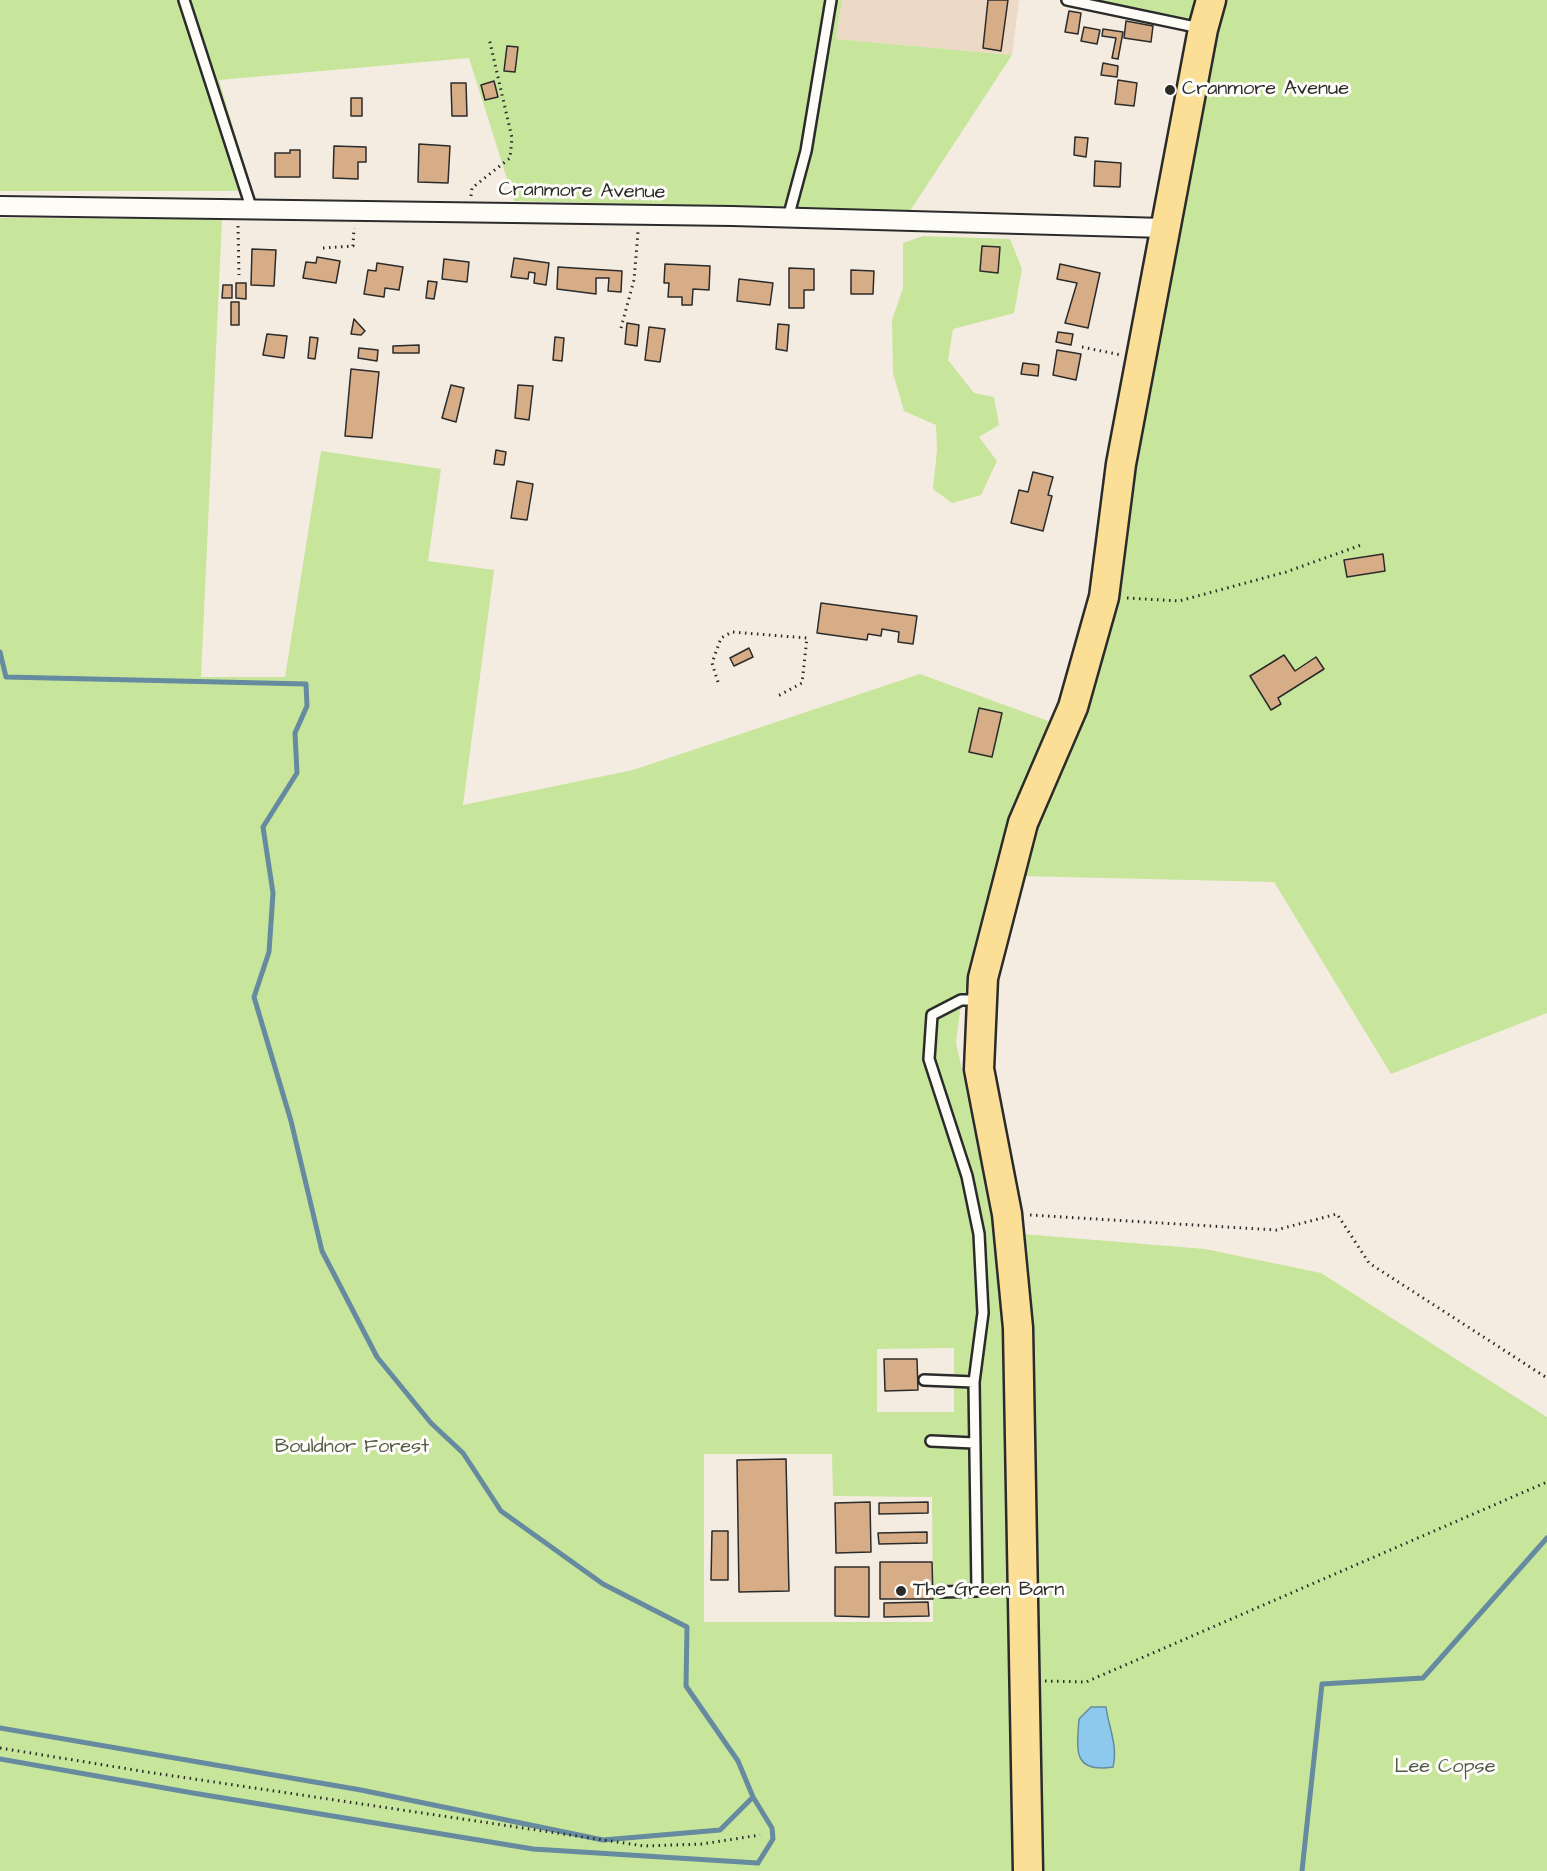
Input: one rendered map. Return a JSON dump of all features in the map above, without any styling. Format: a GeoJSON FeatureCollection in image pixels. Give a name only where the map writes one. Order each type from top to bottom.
{"type":"FeatureCollection","features":[{"type":"Feature","properties":{"kind":"main road"},"geometry":{"type":"LineString","coordinates":[[1028,1871],[1022,1681],[1018,1328],[1007,1214],[979,1069],[981,1001],[986,967],[1023,823],[1073,706],[1104,597],[1121,464],[1164,228],[1203,28],[1211,0]]}},
{"type":"Feature","properties":{"kind":"street","name":"Cranmore Avenue"},"geometry":{"type":"LineString","coordinates":[[0,206],[788,218],[1164,228]]}},
{"type":"Feature","properties":{"kind":"lane"},"geometry":{"type":"LineString","coordinates":[[184,0],[245,210]]}},
{"type":"Feature","properties":{"kind":"lane"},"geometry":{"type":"LineString","coordinates":[[788,218],[806,151],[831,0]]}},
{"type":"Feature","properties":{"kind":"lane"},"geometry":{"type":"LineString","coordinates":[[1067,0],[1203,28]]}},
{"type":"Feature","properties":{"kind":"lane"},"geometry":{"type":"LineString","coordinates":[[942,1592],[977,1591],[974,1382],[983,1313],[980,1234],[967,1176],[929,1059],[932,1015],[961,999],[981,1001]]}},
{"type":"Feature","properties":{"kind":"lane"},"geometry":{"type":"LineString","coordinates":[[924,1380],[974,1382]]}},
{"type":"Feature","properties":{"kind":"lane"},"geometry":{"type":"LineString","coordinates":[[931,1442],[974,1443]]}},
{"type":"Feature","properties":{"kind":"path"},"geometry":{"type":"LineString","coordinates":[[467,213],[472,188],[510,158],[512,138],[489,38]]}},
{"type":"Feature","properties":{"kind":"path"},"geometry":{"type":"LineString","coordinates":[[239,275],[245,210]]}},
{"type":"Feature","properties":{"kind":"path"},"geometry":{"type":"LineString","coordinates":[[323,248],[353,246],[356,211]]}},
{"type":"Feature","properties":{"kind":"path"},"geometry":{"type":"LineString","coordinates":[[621,328],[634,280],[639,216]]}},
{"type":"Feature","properties":{"kind":"path"},"geometry":{"type":"LineString","coordinates":[[1082,347],[1140,358]]}},
{"type":"Feature","properties":{"kind":"path"},"geometry":{"type":"LineString","coordinates":[[1104,597],[1179,601],[1286,572],[1364,544]]}},
{"type":"Feature","properties":{"kind":"path"},"geometry":{"type":"LineString","coordinates":[[718,682],[712,663],[721,638],[732,632],[807,638],[802,682],[776,697]]}},
{"type":"Feature","properties":{"kind":"path"},"geometry":{"type":"LineString","coordinates":[[1007,1214],[1276,1230],[1337,1214],[1369,1263],[1547,1378]]}},
{"type":"Feature","properties":{"kind":"path"},"geometry":{"type":"LineString","coordinates":[[1022,1681],[1086,1682],[1547,1482]]}},
{"type":"Feature","properties":{"kind":"path"},"geometry":{"type":"LineString","coordinates":[[0,1748],[644,1846],[702,1844],[760,1835]]}},
{"type":"Feature","properties":{"kind":"shaded area"},"geometry":{"type":"Polygon","coordinates":[[[842,0],[1019,0],[1012,55],[836,39],[842,0]]]}},
{"type":"Feature","properties":{"kind":"green space"},"geometry":{"type":"Polygon","coordinates":[[[0,0],[842,0],[836,39],[1012,55],[910,211],[514,201],[469,58],[219,80],[252,191],[0,191],[0,0]]]}},
{"type":"Feature","properties":{"kind":"green space"},"geometry":{"type":"Polygon","coordinates":[[[1063,0],[1199,0],[1190,32],[1062,6],[1063,0]]]}},
{"type":"Feature","properties":{"kind":"green space"},"geometry":{"type":"Polygon","coordinates":[[[1221,0],[1547,0],[1547,1013],[1391,1074],[1274,882],[1020,876],[1131,463],[1221,0]]]}},
{"type":"Feature","properties":{"kind":"green space","name":"Bouldnor Forest"},"geometry":{"type":"Polygon","coordinates":[[[0,218],[222,219],[201,677],[285,677],[321,451],[441,469],[428,561],[494,570],[463,805],[633,770],[920,674],[1054,723],[1009,821],[960,1011],[956,1043],[992,1201],[1006,1327],[1015,1871],[0,1871],[0,218]],[[954,1348],[877,1349],[877,1412],[954,1412],[954,1348]],[[704,1454],[704,1622],[933,1622],[932,1497],[833,1496],[832,1454],[704,1454]]]}},
{"type":"Feature","properties":{"kind":"green space"},"geometry":{"type":"Polygon","coordinates":[[[923,236],[1010,239],[1022,269],[1014,313],[953,329],[948,360],[974,393],[994,397],[999,425],[979,437],[997,461],[981,495],[952,503],[933,489],[937,450],[936,425],[904,411],[893,373],[892,320],[903,288],[903,243],[923,236]]]}},
{"type":"Feature","properties":{"kind":"green space","name":"Lee Copse"},"geometry":{"type":"Polygon","coordinates":[[[1023,1234],[1205,1249],[1321,1273],[1547,1417],[1547,1871],[1035,1871],[1023,1234]]]}},
{"type":"Feature","properties":{"kind":"water"},"geometry":{"type":"Polygon","coordinates":[[[1091,1707],[1106,1707],[1114,1744],[1113,1767],[1090,1766],[1080,1757],[1079,1719],[1091,1707]]]}},
{"type":"Feature","properties":{"kind":"building"},"geometry":{"type":"Polygon","coordinates":[[[988,0],[1008,0],[1001,51],[983,48],[988,0]]]}},
{"type":"Feature","properties":{"kind":"building"},"geometry":{"type":"Polygon","coordinates":[[[1069,11],[1081,13],[1078,34],[1065,32],[1069,11]]]}},
{"type":"Feature","properties":{"kind":"building"},"geometry":{"type":"Polygon","coordinates":[[[1126,21],[1153,26],[1151,42],[1124,38],[1126,21]]]}},
{"type":"Feature","properties":{"kind":"building"},"geometry":{"type":"Polygon","coordinates":[[[1084,27],[1100,30],[1097,44],[1081,41],[1084,27]]]}},
{"type":"Feature","properties":{"kind":"building"},"geometry":{"type":"Polygon","coordinates":[[[1103,29],[1123,32],[1118,59],[1112,58],[1116,38],[1102,36],[1103,29]]]}},
{"type":"Feature","properties":{"kind":"building"},"geometry":{"type":"Polygon","coordinates":[[[507,46],[518,47],[515,72],[504,71],[507,46]]]}},
{"type":"Feature","properties":{"kind":"building"},"geometry":{"type":"Polygon","coordinates":[[[1103,63],[1118,66],[1117,77],[1101,75],[1103,63]]]}},
{"type":"Feature","properties":{"kind":"building"},"geometry":{"type":"Polygon","coordinates":[[[1118,80],[1137,83],[1134,106],[1115,104],[1118,80]]]}},
{"type":"Feature","properties":{"kind":"building"},"geometry":{"type":"Polygon","coordinates":[[[494,81],[498,97],[485,100],[481,85],[494,81]]]}},
{"type":"Feature","properties":{"kind":"building"},"geometry":{"type":"Polygon","coordinates":[[[451,83],[466,83],[467,116],[452,116],[451,83]]]}},
{"type":"Feature","properties":{"kind":"building"},"geometry":{"type":"Polygon","coordinates":[[[351,98],[362,98],[362,116],[351,116],[351,98]]]}},
{"type":"Feature","properties":{"kind":"building"},"geometry":{"type":"Polygon","coordinates":[[[1075,137],[1088,138],[1086,157],[1074,155],[1075,137]]]}},
{"type":"Feature","properties":{"kind":"building"},"geometry":{"type":"Polygon","coordinates":[[[419,144],[450,146],[448,183],[418,182],[419,144]]]}},
{"type":"Feature","properties":{"kind":"building"},"geometry":{"type":"Polygon","coordinates":[[[334,146],[366,147],[366,162],[358,162],[358,179],[333,178],[334,146]]]}},
{"type":"Feature","properties":{"kind":"building"},"geometry":{"type":"Polygon","coordinates":[[[290,150],[300,150],[300,177],[275,177],[275,153],[290,153],[290,150]]]}},
{"type":"Feature","properties":{"kind":"building"},"geometry":{"type":"Polygon","coordinates":[[[1095,161],[1121,163],[1120,187],[1094,186],[1095,161]]]}},
{"type":"Feature","properties":{"kind":"building"},"geometry":{"type":"Polygon","coordinates":[[[982,246],[1000,247],[998,273],[980,271],[982,246]]]}},
{"type":"Feature","properties":{"kind":"building"},"geometry":{"type":"Polygon","coordinates":[[[252,249],[276,250],[274,286],[251,285],[252,249]]]}},
{"type":"Feature","properties":{"kind":"building"},"geometry":{"type":"Polygon","coordinates":[[[317,257],[340,261],[336,283],[303,278],[306,262],[316,263],[317,257]]]}},
{"type":"Feature","properties":{"kind":"building"},"geometry":{"type":"Polygon","coordinates":[[[514,258],[549,263],[546,285],[534,283],[535,273],[529,272],[528,279],[511,277],[514,258]]]}},
{"type":"Feature","properties":{"kind":"building"},"geometry":{"type":"Polygon","coordinates":[[[444,259],[469,262],[467,282],[442,279],[444,259]]]}},
{"type":"Feature","properties":{"kind":"building"},"geometry":{"type":"Polygon","coordinates":[[[377,263],[403,267],[399,290],[385,288],[384,297],[364,294],[368,270],[376,271],[377,263]]]}},
{"type":"Feature","properties":{"kind":"building"},"geometry":{"type":"Polygon","coordinates":[[[665,264],[710,266],[709,290],[693,289],[692,305],[682,305],[682,297],[668,297],[669,283],[664,283],[665,264]]]}},
{"type":"Feature","properties":{"kind":"building"},"geometry":{"type":"Polygon","coordinates":[[[1060,264],[1100,273],[1088,328],[1065,323],[1077,283],[1057,279],[1060,264]]]}},
{"type":"Feature","properties":{"kind":"building"},"geometry":{"type":"Polygon","coordinates":[[[558,267],[622,271],[621,292],[608,291],[609,278],[596,278],[596,294],[557,289],[558,267]]]}},
{"type":"Feature","properties":{"kind":"building"},"geometry":{"type":"Polygon","coordinates":[[[789,268],[814,269],[814,290],[804,290],[804,308],[789,308],[789,268]]]}},
{"type":"Feature","properties":{"kind":"building"},"geometry":{"type":"Polygon","coordinates":[[[851,270],[874,271],[873,294],[851,294],[851,270]]]}},
{"type":"Feature","properties":{"kind":"building"},"geometry":{"type":"Polygon","coordinates":[[[739,279],[773,283],[770,305],[737,301],[739,279]]]}},
{"type":"Feature","properties":{"kind":"building"},"geometry":{"type":"Polygon","coordinates":[[[428,281],[437,282],[434,299],[426,298],[428,281]]]}},
{"type":"Feature","properties":{"kind":"building"},"geometry":{"type":"Polygon","coordinates":[[[236,283],[246,283],[246,299],[236,298],[236,283]]]}},
{"type":"Feature","properties":{"kind":"building"},"geometry":{"type":"Polygon","coordinates":[[[223,285],[232,285],[232,298],[222,298],[223,285]]]}},
{"type":"Feature","properties":{"kind":"building"},"geometry":{"type":"Polygon","coordinates":[[[231,302],[239,302],[239,325],[231,325],[231,302]]]}},
{"type":"Feature","properties":{"kind":"building"},"geometry":{"type":"Polygon","coordinates":[[[354,319],[365,331],[361,335],[351,334],[354,319]]]}},
{"type":"Feature","properties":{"kind":"building"},"geometry":{"type":"Polygon","coordinates":[[[627,323],[639,325],[637,346],[625,344],[627,323]]]}},
{"type":"Feature","properties":{"kind":"building"},"geometry":{"type":"Polygon","coordinates":[[[778,324],[789,325],[787,351],[776,349],[778,324]]]}},
{"type":"Feature","properties":{"kind":"building"},"geometry":{"type":"Polygon","coordinates":[[[649,327],[665,329],[660,362],[645,360],[649,327]]]}},
{"type":"Feature","properties":{"kind":"building"},"geometry":{"type":"Polygon","coordinates":[[[1058,332],[1073,334],[1071,345],[1056,342],[1058,332]]]}},
{"type":"Feature","properties":{"kind":"building"},"geometry":{"type":"Polygon","coordinates":[[[267,334],[287,336],[284,358],[263,355],[267,334]]]}},
{"type":"Feature","properties":{"kind":"building"},"geometry":{"type":"Polygon","coordinates":[[[310,337],[318,338],[315,359],[308,358],[310,337]]]}},
{"type":"Feature","properties":{"kind":"building"},"geometry":{"type":"Polygon","coordinates":[[[555,337],[564,338],[562,361],[553,360],[555,337]]]}},
{"type":"Feature","properties":{"kind":"building"},"geometry":{"type":"Polygon","coordinates":[[[419,345],[419,353],[393,353],[393,346],[419,345]]]}},
{"type":"Feature","properties":{"kind":"building"},"geometry":{"type":"Polygon","coordinates":[[[359,348],[378,350],[377,361],[358,358],[359,348]]]}},
{"type":"Feature","properties":{"kind":"building"},"geometry":{"type":"Polygon","coordinates":[[[1057,350],[1081,354],[1076,380],[1053,375],[1057,350]]]}},
{"type":"Feature","properties":{"kind":"building"},"geometry":{"type":"Polygon","coordinates":[[[1023,363],[1039,365],[1038,376],[1021,374],[1023,363]]]}},
{"type":"Feature","properties":{"kind":"building"},"geometry":{"type":"Polygon","coordinates":[[[351,369],[379,372],[372,438],[345,436],[351,369]]]}},
{"type":"Feature","properties":{"kind":"building"},"geometry":{"type":"Polygon","coordinates":[[[451,385],[464,388],[456,422],[442,418],[451,385]]]}},
{"type":"Feature","properties":{"kind":"building"},"geometry":{"type":"Polygon","coordinates":[[[518,385],[533,386],[529,420],[515,418],[518,385]]]}},
{"type":"Feature","properties":{"kind":"building"},"geometry":{"type":"Polygon","coordinates":[[[496,450],[506,452],[504,465],[494,464],[496,450]]]}},
{"type":"Feature","properties":{"kind":"building"},"geometry":{"type":"Polygon","coordinates":[[[1033,472],[1053,477],[1048,495],[1052,496],[1043,531],[1011,523],[1019,490],[1028,492],[1033,472]]]}},
{"type":"Feature","properties":{"kind":"building"},"geometry":{"type":"Polygon","coordinates":[[[517,481],[533,484],[527,520],[511,518],[517,481]]]}},
{"type":"Feature","properties":{"kind":"building"},"geometry":{"type":"Polygon","coordinates":[[[1383,554],[1385,571],[1347,577],[1344,560],[1383,554]]]}},
{"type":"Feature","properties":{"kind":"building"},"geometry":{"type":"Polygon","coordinates":[[[821,603],[917,616],[913,644],[898,642],[899,632],[882,629],[881,636],[868,634],[867,640],[817,633],[821,603]]]}},
{"type":"Feature","properties":{"kind":"building"},"geometry":{"type":"Polygon","coordinates":[[[749,648],[753,657],[734,666],[730,658],[749,648]]]}},
{"type":"Feature","properties":{"kind":"building"},"geometry":{"type":"Polygon","coordinates":[[[1284,655],[1295,671],[1316,657],[1324,669],[1278,698],[1281,704],[1271,710],[1250,676],[1284,655]]]}},
{"type":"Feature","properties":{"kind":"building"},"geometry":{"type":"Polygon","coordinates":[[[979,708],[1002,713],[992,757],[969,752],[979,708]]]}},
{"type":"Feature","properties":{"kind":"building"},"geometry":{"type":"Polygon","coordinates":[[[884,1359],[917,1359],[918,1390],[885,1391],[884,1359]]]}},
{"type":"Feature","properties":{"kind":"building"},"geometry":{"type":"Polygon","coordinates":[[[786,1459],[789,1591],[739,1592],[737,1460],[786,1459]]]}},
{"type":"Feature","properties":{"kind":"building"},"geometry":{"type":"Polygon","coordinates":[[[870,1502],[871,1552],[836,1553],[835,1503],[870,1502]]]}},
{"type":"Feature","properties":{"kind":"building"},"geometry":{"type":"Polygon","coordinates":[[[928,1502],[928,1513],[879,1514],[879,1503],[928,1502]]]}},
{"type":"Feature","properties":{"kind":"building"},"geometry":{"type":"Polygon","coordinates":[[[712,1531],[728,1531],[728,1580],[711,1580],[712,1531]]]}},
{"type":"Feature","properties":{"kind":"building"},"geometry":{"type":"Polygon","coordinates":[[[927,1532],[927,1543],[879,1544],[878,1533],[927,1532]]]}},
{"type":"Feature","properties":{"kind":"building"},"geometry":{"type":"Polygon","coordinates":[[[880,1562],[932,1562],[933,1599],[880,1599],[880,1562]]]}},
{"type":"Feature","properties":{"kind":"building"},"geometry":{"type":"Polygon","coordinates":[[[835,1567],[869,1567],[869,1617],[835,1616],[835,1567]]]}},
{"type":"Feature","properties":{"kind":"building"},"geometry":{"type":"Polygon","coordinates":[[[928,1602],[929,1616],[884,1617],[884,1603],[928,1602]]]}},
{"type":"Feature","properties":{"kind":"waterway"},"geometry":{"type":"LineString","coordinates":[[0,652],[6,677],[306,684],[307,706],[295,733],[297,773],[263,827],[273,893],[269,952],[254,997],[291,1121],[322,1251],[377,1357],[431,1423],[463,1453],[501,1511],[603,1584],[687,1627],[686,1686],[738,1761],[753,1797],[772,1828],[773,1839],[758,1863]]}},
{"type":"Feature","properties":{"kind":"waterway"},"geometry":{"type":"LineString","coordinates":[[1302,1871],[1322,1684],[1423,1678],[1547,1538]]}},
{"type":"Feature","properties":{"kind":"waterway"},"geometry":{"type":"LineString","coordinates":[[0,1728],[361,1790],[603,1840],[720,1830],[753,1797]]}},
{"type":"Feature","properties":{"kind":"waterway"},"geometry":{"type":"LineString","coordinates":[[0,1759],[533,1849],[758,1863]]}},
{"type":"Feature","properties":{"kind":"place","name":"Cranmore Avenue"},"geometry":{"type":"Point","coordinates":[1170,90]}},
{"type":"Feature","properties":{"kind":"place","name":"The Green Barn"},"geometry":{"type":"Point","coordinates":[901,1591]}}]}
